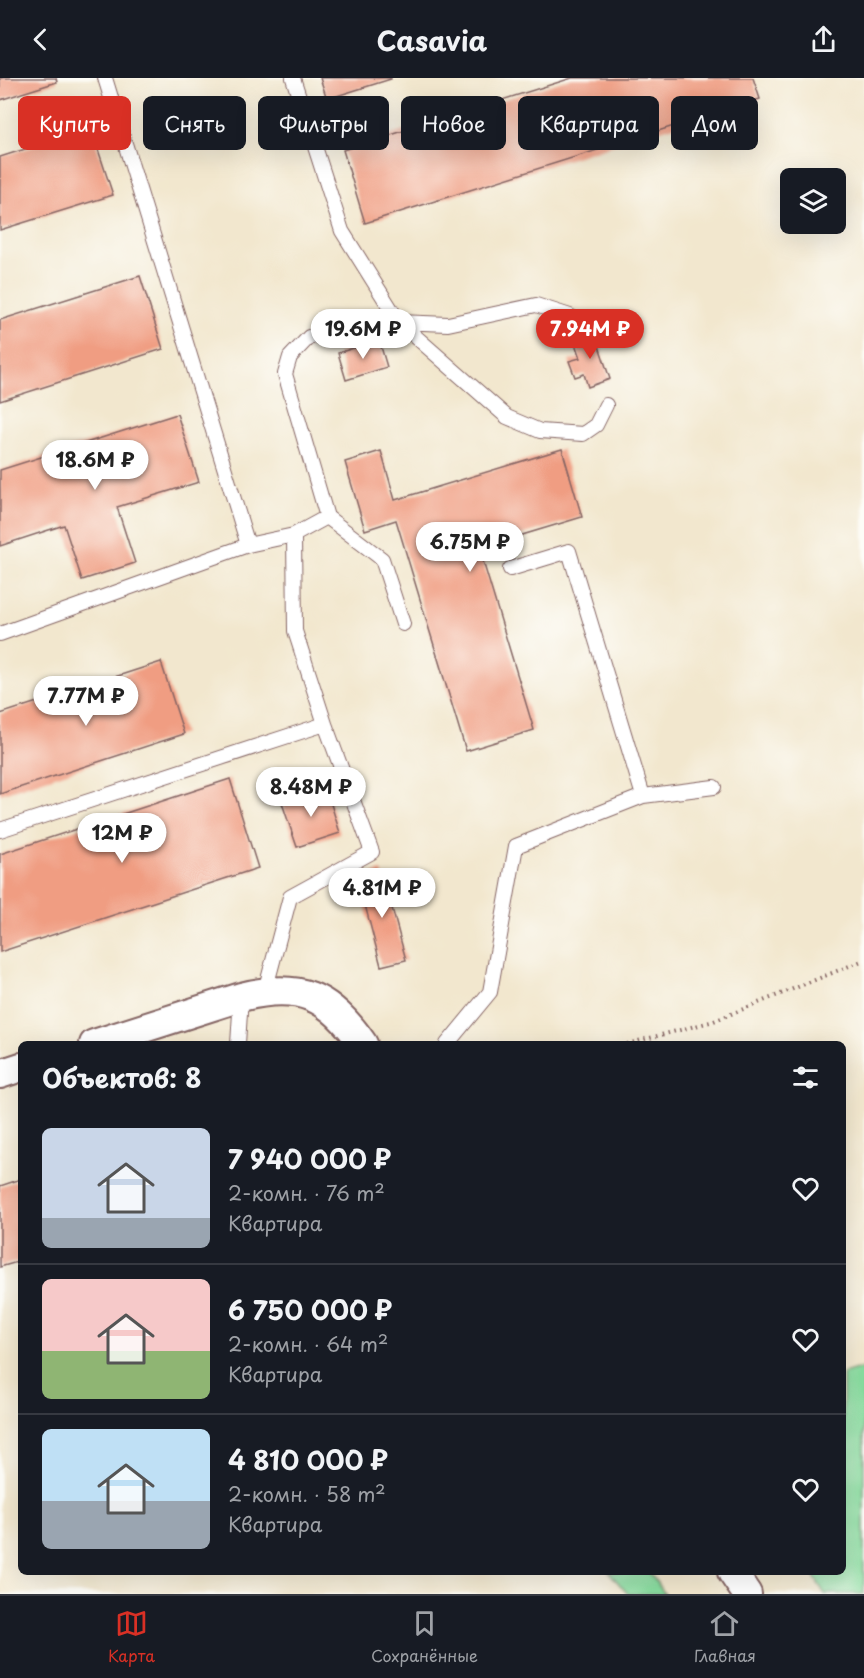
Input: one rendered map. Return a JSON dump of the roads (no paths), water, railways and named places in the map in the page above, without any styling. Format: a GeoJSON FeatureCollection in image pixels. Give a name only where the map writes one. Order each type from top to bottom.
{"type":"FeatureCollection","features":[{"type":"Feature","properties":{"kind":"street"},"geometry":{"type":"LineString","coordinates":[[104,1041],[253,994],[286,990],[307,993],[329,1005],[352,1027],[361,1041]]}},
{"type":"Feature","properties":{"kind":"street"},"geometry":{"type":"LineString","coordinates":[[0,1074],[18,1068]]}},
{"type":"Feature","properties":{"kind":"street"},"geometry":{"type":"LineString","coordinates":[[734,1575],[747,1594]]}},
{"type":"Feature","properties":{"kind":"lane"},"geometry":{"type":"LineString","coordinates":[[105,78],[248,545]]}},
{"type":"Feature","properties":{"kind":"lane"},"geometry":{"type":"LineString","coordinates":[[292,78],[342,231],[399,322],[507,417],[540,431],[583,434],[596,425],[606,405]]}},
{"type":"Feature","properties":{"kind":"lane"},"geometry":{"type":"LineString","coordinates":[[403,624],[382,559],[327,517],[285,374],[290,357],[309,337],[344,328],[399,322],[448,324],[536,305],[570,316]]}},
{"type":"Feature","properties":{"kind":"lane"},"geometry":{"type":"LineString","coordinates":[[0,634],[248,545],[294,535],[327,517]]}},
{"type":"Feature","properties":{"kind":"lane"},"geometry":{"type":"LineString","coordinates":[[239,1041],[253,994],[290,897],[372,852],[295,631],[294,535]]}},
{"type":"Feature","properties":{"kind":"lane"},"geometry":{"type":"LineString","coordinates":[[510,569],[569,551],[643,796]]}},
{"type":"Feature","properties":{"kind":"lane"},"geometry":{"type":"LineString","coordinates":[[0,830],[326,724]]}},
{"type":"Feature","properties":{"kind":"lane"},"geometry":{"type":"LineString","coordinates":[[449,1041],[490,992],[516,846],[643,796],[714,787]]}}]}
